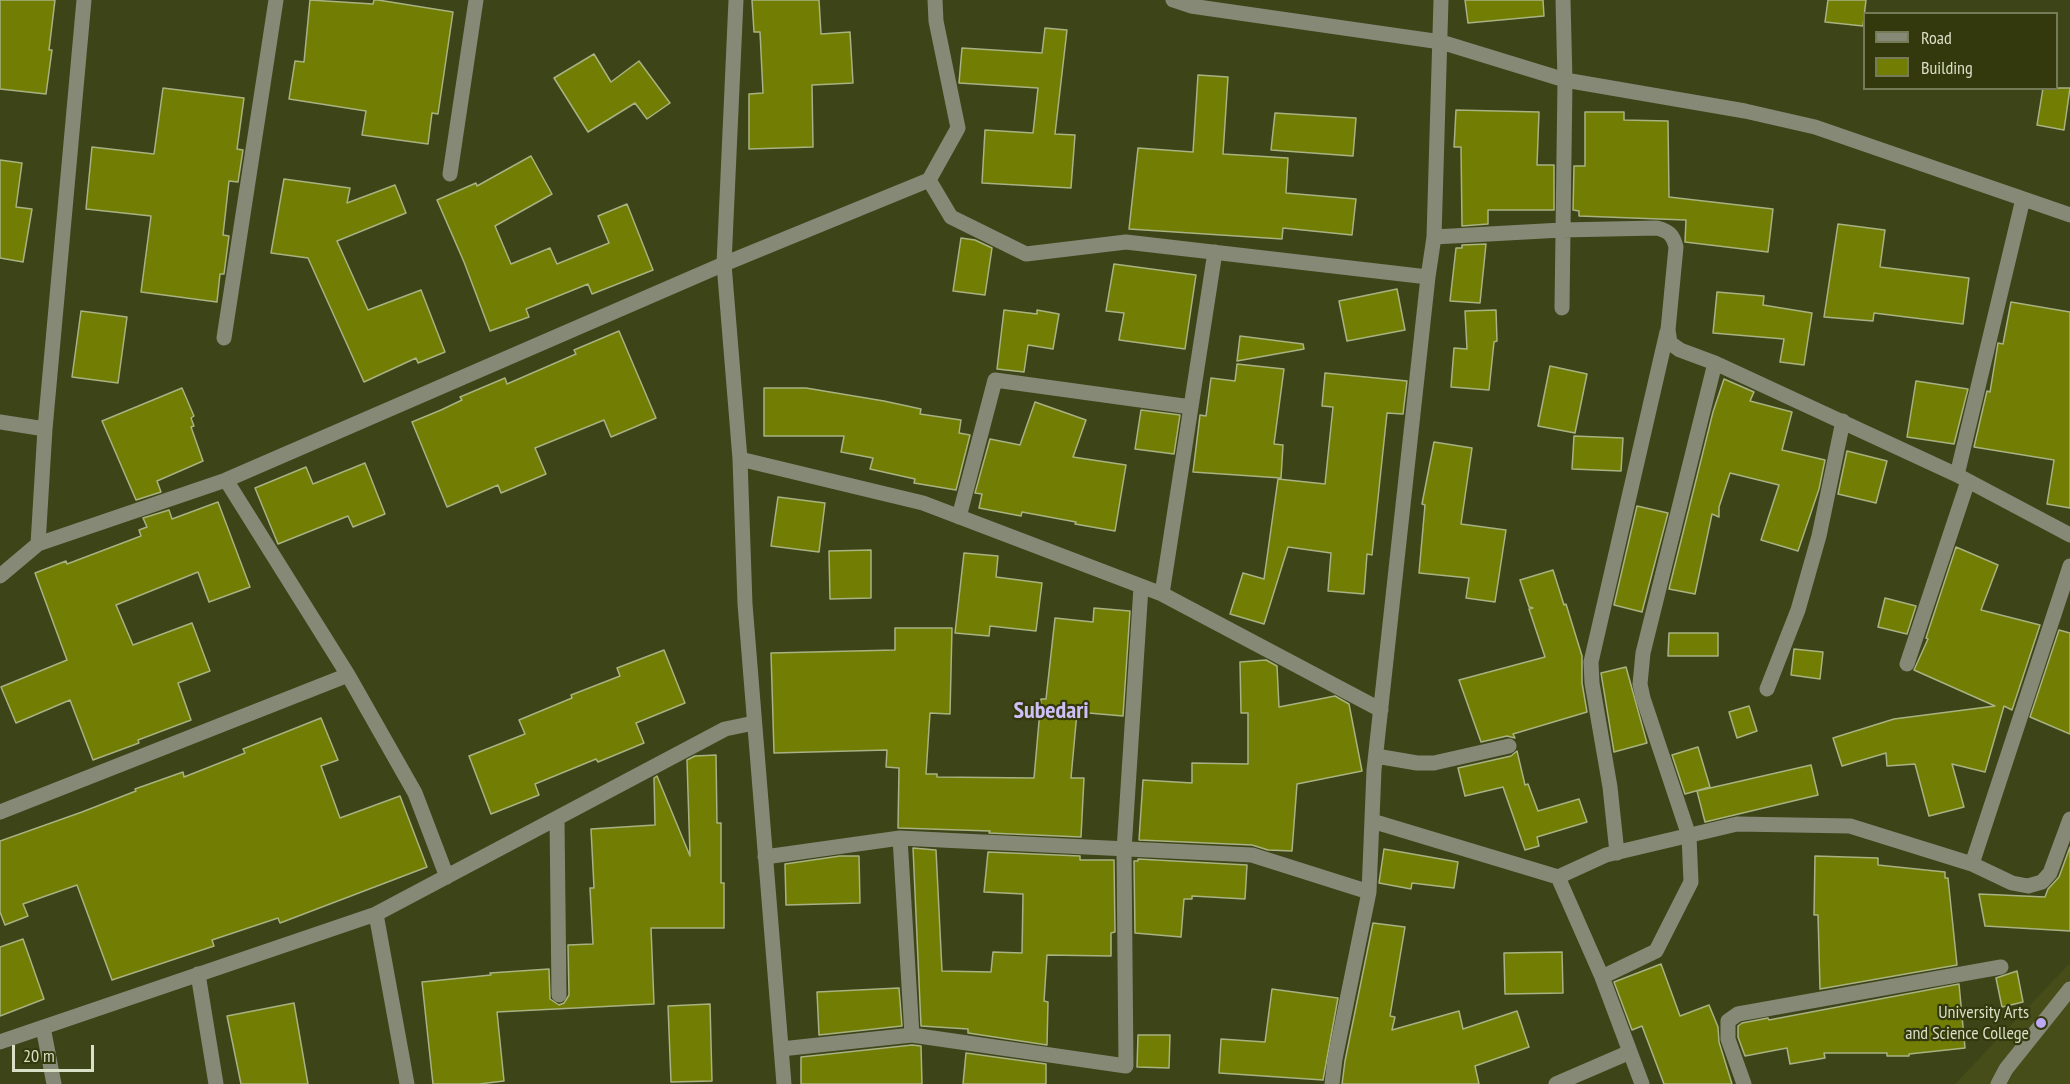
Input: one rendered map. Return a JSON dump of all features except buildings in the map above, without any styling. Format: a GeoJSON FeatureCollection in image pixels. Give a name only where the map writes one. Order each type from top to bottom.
{"type":"FeatureCollection","features":[{"type":"Feature","properties":{"kind":"street"},"geometry":{"type":"LineString","coordinates":[[38,544],[45,429],[84,0]]}},
{"type":"Feature","properties":{"kind":"street"},"geometry":{"type":"LineString","coordinates":[[224,338],[276,0]]}},
{"type":"Feature","properties":{"kind":"street"},"geometry":{"type":"LineString","coordinates":[[450,174],[476,0]]}},
{"type":"Feature","properties":{"kind":"street"},"geometry":{"type":"LineString","coordinates":[[736,0],[724,264],[740,459],[745,604],[784,1084]]}},
{"type":"Feature","properties":{"kind":"street"},"geometry":{"type":"LineString","coordinates":[[0,576],[38,544],[226,480],[724,264],[929,180],[958,128],[936,21],[935,0]]}},
{"type":"Feature","properties":{"kind":"street"},"geometry":{"type":"LineString","coordinates":[[1173,0],[1191,6],[1441,42],[1565,80],[1745,111],[1815,127],[2070,215]]}},
{"type":"Feature","properties":{"kind":"street"},"geometry":{"type":"LineString","coordinates":[[1332,1084],[1369,892],[1376,756],[1434,237],[1442,0]]}},
{"type":"Feature","properties":{"kind":"street"},"geometry":{"type":"LineString","coordinates":[[1562,308],[1565,80],[1563,0]]}},
{"type":"Feature","properties":{"kind":"street"},"geometry":{"type":"LineString","coordinates":[[929,180],[951,217],[1026,254],[1126,242],[1428,277]]}},
{"type":"Feature","properties":{"kind":"street"},"geometry":{"type":"LineString","coordinates":[[1907,664],[1963,478],[2023,199]]}},
{"type":"Feature","properties":{"kind":"street"},"geometry":{"type":"LineString","coordinates":[[1434,237],[1657,228],[1667,231],[1674,237],[1676,247],[1668,330],[1591,662],[1592,683],[1610,787],[1617,853]]}},
{"type":"Feature","properties":{"kind":"street"},"geometry":{"type":"LineString","coordinates":[[1162,594],[1215,252]]}},
{"type":"Feature","properties":{"kind":"street"},"geometry":{"type":"LineString","coordinates":[[1668,330],[1670,343],[1680,350],[1843,421],[1963,478],[2070,534]]}},
{"type":"Feature","properties":{"kind":"street"},"geometry":{"type":"LineString","coordinates":[[1602,977],[1656,951],[1691,882],[1689,836],[1640,684],[1643,653],[1714,363]]}},
{"type":"Feature","properties":{"kind":"street"},"geometry":{"type":"LineString","coordinates":[[958,517],[994,380],[1191,407]]}},
{"type":"Feature","properties":{"kind":"street"},"geometry":{"type":"LineString","coordinates":[[1767,689],[1798,610],[1819,536],[1843,421]]}},
{"type":"Feature","properties":{"kind":"street"},"geometry":{"type":"LineString","coordinates":[[0,422],[45,429]]}},
{"type":"Feature","properties":{"kind":"street"},"geometry":{"type":"LineString","coordinates":[[740,459],[923,503],[1162,594],[1381,710]]}},
{"type":"Feature","properties":{"kind":"street"},"geometry":{"type":"LineString","coordinates":[[226,480],[348,675],[415,793],[447,877]]}},
{"type":"Feature","properties":{"kind":"street"},"geometry":{"type":"LineString","coordinates":[[1972,864],[2070,566]]}},
{"type":"Feature","properties":{"kind":"street"},"geometry":{"type":"LineString","coordinates":[[781,1049],[912,1035],[1126,1066],[1124,850],[1141,587]]}},
{"type":"Feature","properties":{"kind":"street"},"geometry":{"type":"LineString","coordinates":[[0,812],[348,675]]}},
{"type":"Feature","properties":{"kind":"street"},"geometry":{"type":"LineString","coordinates":[[0,1042],[376,914],[725,729],[754,723]]}},
{"type":"Feature","properties":{"kind":"street"},"geometry":{"type":"LineString","coordinates":[[1376,756],[1434,764],[1509,747]]}},
{"type":"Feature","properties":{"kind":"street"},"geometry":{"type":"LineString","coordinates":[[557,818],[559,995]]}},
{"type":"Feature","properties":{"kind":"street"},"geometry":{"type":"LineString","coordinates":[[1372,821],[1558,877],[1606,855],[1737,825],[1850,826],[1972,864],[2012,883],[2028,886],[2042,882],[2050,873],[2070,819]]}},
{"type":"Feature","properties":{"kind":"street"},"geometry":{"type":"LineString","coordinates":[[765,857],[900,838],[1252,855],[1369,892]]}},
{"type":"Feature","properties":{"kind":"street"},"geometry":{"type":"LineString","coordinates":[[900,838],[912,1035]]}},
{"type":"Feature","properties":{"kind":"street"},"geometry":{"type":"LineString","coordinates":[[1558,877],[1602,977],[1642,1084]]}},
{"type":"Feature","properties":{"kind":"street"},"geometry":{"type":"LineString","coordinates":[[376,914],[407,1084]]}},
{"type":"Feature","properties":{"kind":"street"},"geometry":{"type":"LineString","coordinates":[[1744,1084],[1728,1039],[1728,1021],[1738,1014],[2001,967]]}},
{"type":"Feature","properties":{"kind":"street"},"geometry":{"type":"LineString","coordinates":[[198,974],[216,1084]]}},
{"type":"Feature","properties":{"kind":"street"},"geometry":{"type":"LineString","coordinates":[[1998,1084],[2006,1069],[2070,989]]}},
{"type":"Feature","properties":{"kind":"street"},"geometry":{"type":"LineString","coordinates":[[43,1027],[54,1084]]}},
{"type":"Feature","properties":{"kind":"street"},"geometry":{"type":"LineString","coordinates":[[1556,1084],[1630,1052]]}},
{"type":"Feature","properties":{"kind":"shaded area","name":"University Arts and Science College"},"geometry":{"type":"Polygon","coordinates":[[[2070,963],[2070,1084],[1955,1084],[2070,963]]]}},
{"type":"Feature","properties":{"kind":"place","name":"University Arts and Science College"},"geometry":{"type":"Point","coordinates":[2041,1023]}},
{"type":"Feature","properties":{"kind":"district","name":"Subedari"},"geometry":{"type":"Point","coordinates":[1051,711]}}]}
